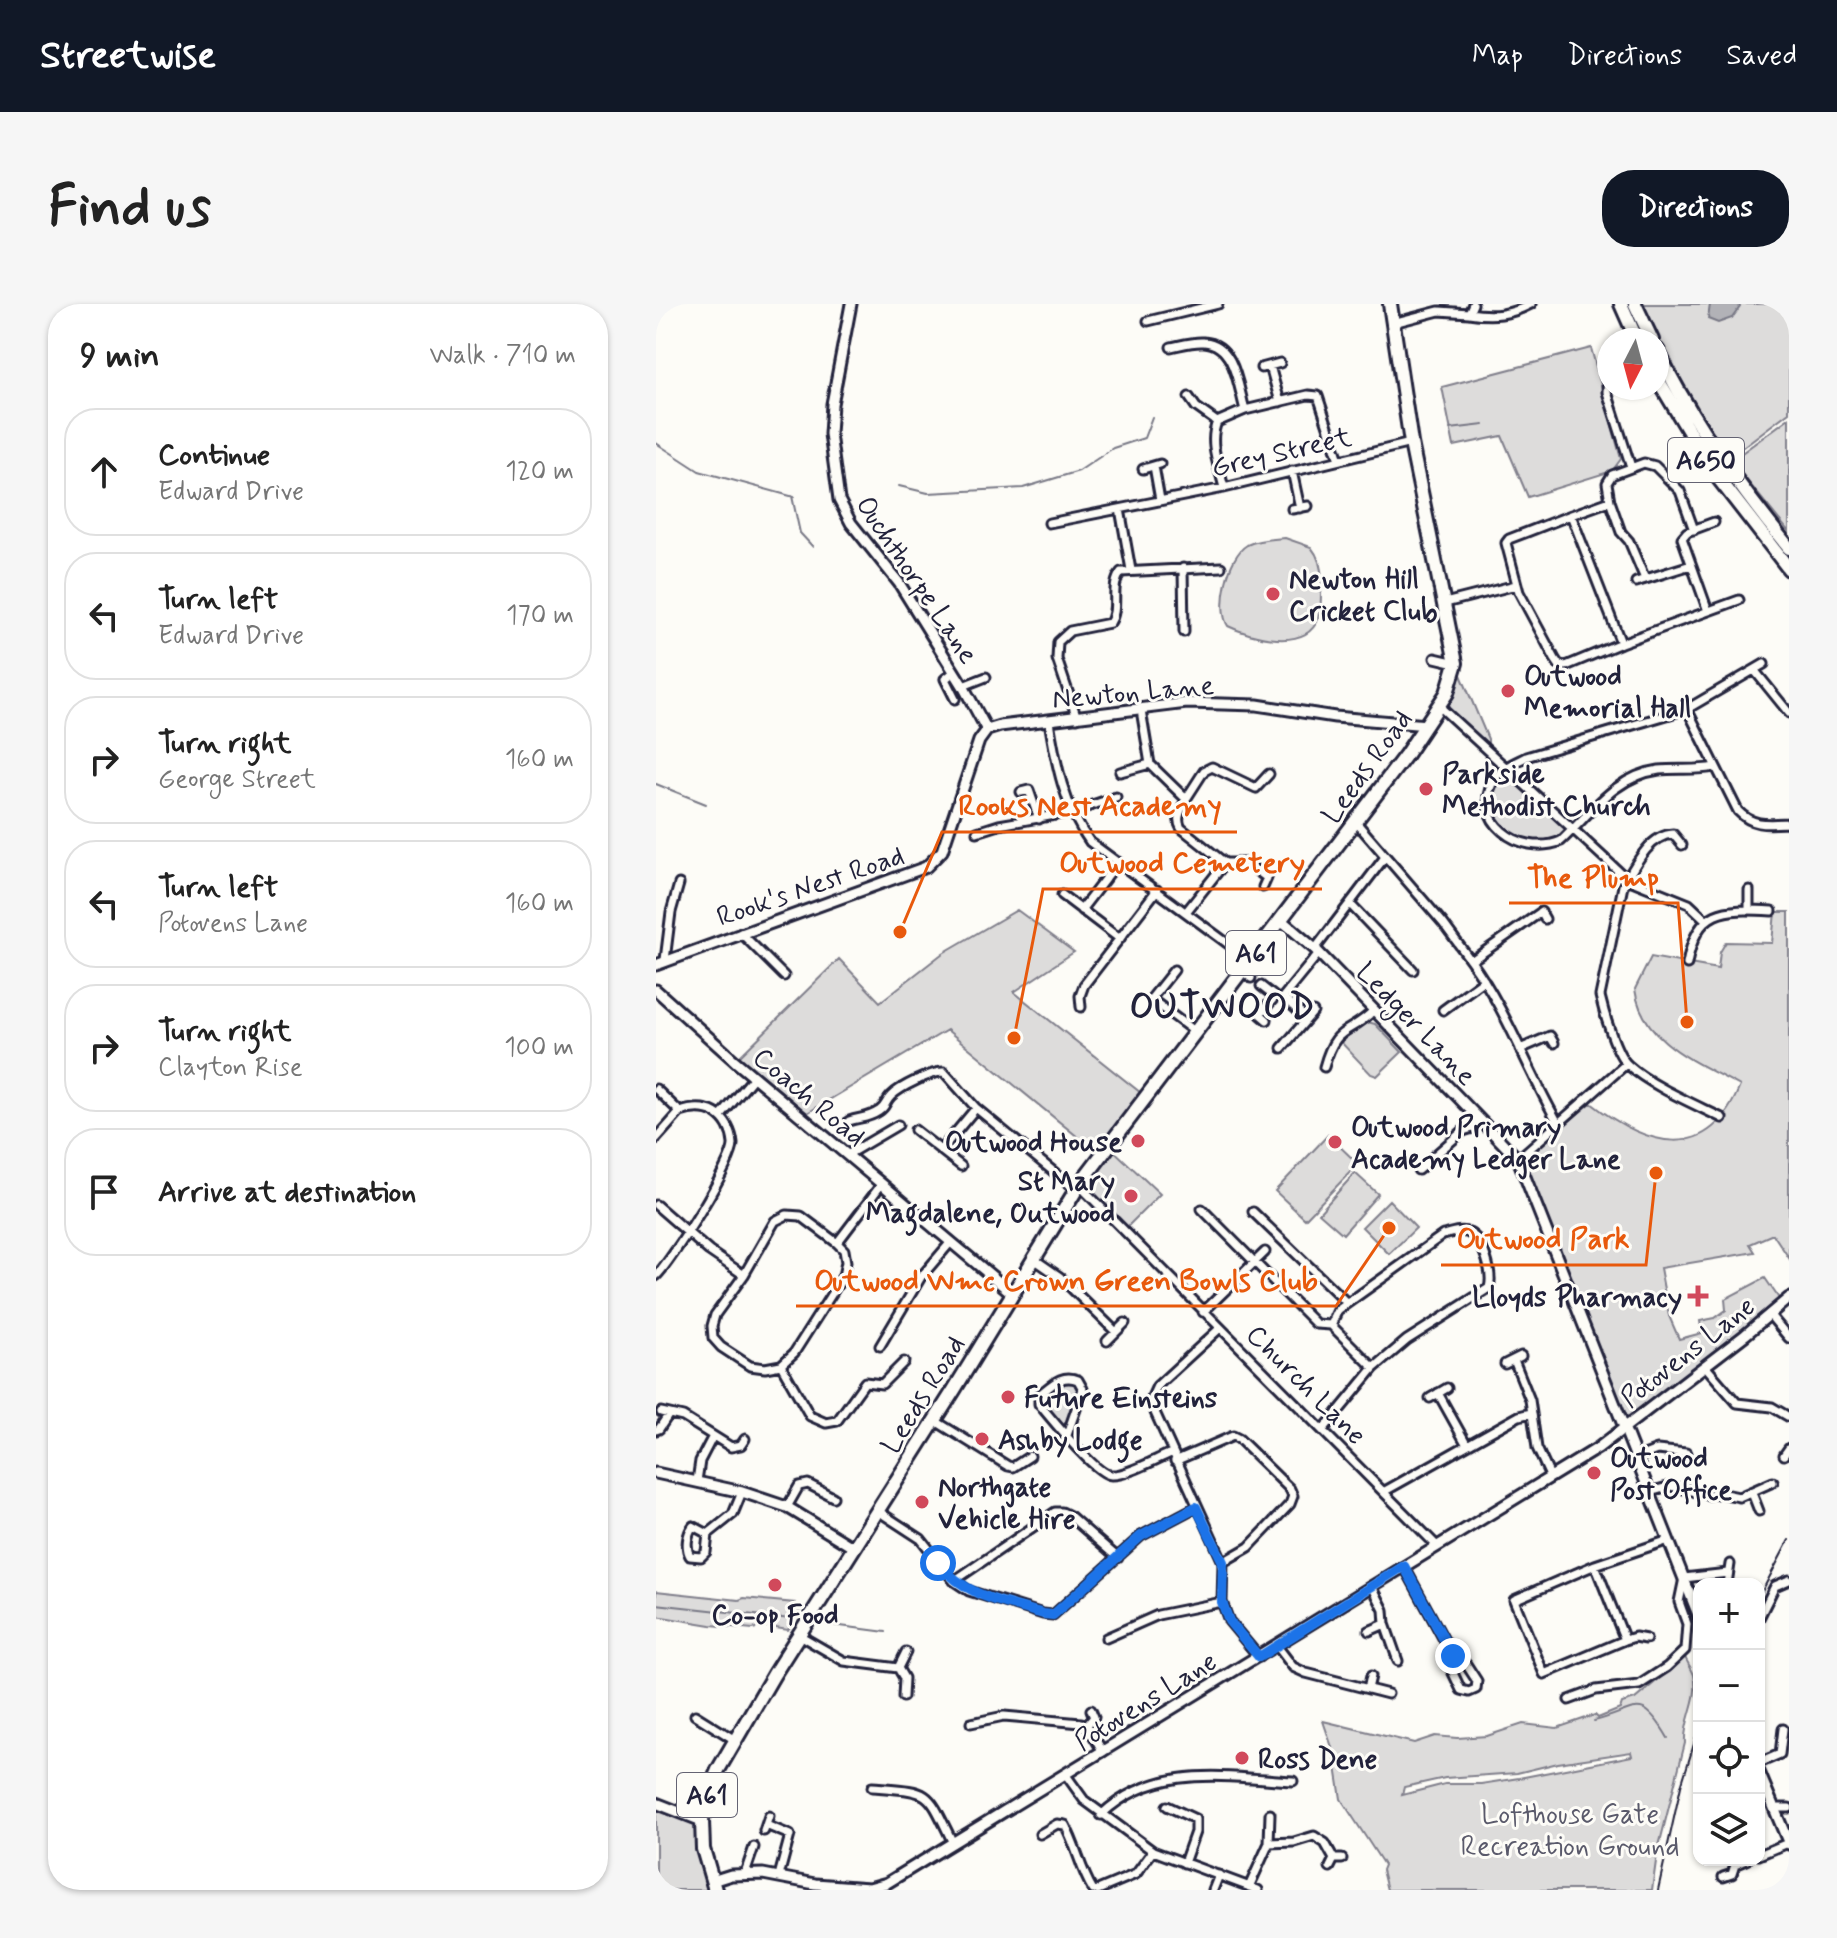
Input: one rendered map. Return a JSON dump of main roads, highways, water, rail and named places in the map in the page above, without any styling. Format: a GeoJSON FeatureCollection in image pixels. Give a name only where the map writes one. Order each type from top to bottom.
{"type":"FeatureCollection","features":[{"type":"Feature","properties":{"kind":"main road","name":"Leeds Road"},"geometry":{"type":"LineString","coordinates":[[714,1885],[703,1849],[702,1821],[710,1786],[799,1635],[1077,1187],[1195,1032],[1248,970],[1281,920],[1427,725],[1449,687],[1456,663],[1411,443],[1390,304]]}},
{"type":"Feature","properties":{"kind":"main road"},"geometry":{"type":"LineString","coordinates":[[1621,304],[1632,328]]}},
{"type":"Feature","properties":{"kind":"main road"},"geometry":{"type":"LineString","coordinates":[[1635,304],[1646,328]]}},
{"type":"Feature","properties":{"kind":"main road","name":"A650"},"geometry":{"type":"LineString","coordinates":[[1669,373],[1723,462],[1789,548]]}},
{"type":"Feature","properties":{"kind":"main road","name":"A650"},"geometry":{"type":"LineString","coordinates":[[1669,398],[1712,470],[1789,569]]}},
{"type":"Feature","properties":{"kind":"waterway"},"geometry":{"type":"LineString","coordinates":[[899,486],[928,493],[1023,488],[1079,471],[1113,448],[1144,438],[1152,417]]}},
{"type":"Feature","properties":{"kind":"waterway"},"geometry":{"type":"LineString","coordinates":[[1450,429],[1484,425]]}},
{"type":"Feature","properties":{"kind":"waterway"},"geometry":{"type":"LineString","coordinates":[[656,443],[699,471],[794,497]]}},
{"type":"Feature","properties":{"kind":"waterway"},"geometry":{"type":"LineString","coordinates":[[792,496],[800,533],[813,547]]}},
{"type":"Feature","properties":{"kind":"waterway"},"geometry":{"type":"LineString","coordinates":[[656,784],[706,804]]}},
{"type":"Feature","properties":{"kind":"waterway"},"geometry":{"type":"LineString","coordinates":[[656,1604],[791,1619]]}},
{"type":"Feature","properties":{"kind":"waterway"},"geometry":{"type":"LineString","coordinates":[[825,1624],[886,1632]]}},
{"type":"Feature","properties":{"kind":"waterway"},"geometry":{"type":"LineString","coordinates":[[1594,1721],[1629,1709],[1644,1709],[1659,1723],[1668,1738]]}},
{"type":"Feature","properties":{"kind":"railway"},"geometry":{"type":"LineString","coordinates":[[1765,1586],[1789,1540]]}},
{"type":"Feature","properties":{"kind":"railway"},"geometry":{"type":"LineString","coordinates":[[1658,1890],[1681,1786],[1693,1747]]}},
{"type":"Feature","properties":{"kind":"place","name":"Newton Hill Cricket Club"},"geometry":{"type":"Point","coordinates":[1273,594]}},
{"type":"Feature","properties":{"kind":"place","name":"Outwood Memorial Hall"},"geometry":{"type":"Point","coordinates":[1508,691]}},
{"type":"Feature","properties":{"kind":"place","name":"Parkside Methodist Church"},"geometry":{"type":"Point","coordinates":[1426,789]}},
{"type":"Feature","properties":{"kind":"place","name":"Rooks Nest Academy"},"geometry":{"type":"Point","coordinates":[900,932]}},
{"type":"Feature","properties":{"kind":"place","name":"The Plump"},"geometry":{"type":"Point","coordinates":[1687,1022]}},
{"type":"Feature","properties":{"kind":"place","name":"Outwood Cemetery"},"geometry":{"type":"Point","coordinates":[1014,1038]}},
{"type":"Feature","properties":{"kind":"place","name":"Outwood House"},"geometry":{"type":"Point","coordinates":[1138,1141]}},
{"type":"Feature","properties":{"kind":"place","name":"Outwood Primary Academy Ledger Lane"},"geometry":{"type":"Point","coordinates":[1335,1142]}},
{"type":"Feature","properties":{"kind":"place","name":"Outwood Park"},"geometry":{"type":"Point","coordinates":[1656,1173]}},
{"type":"Feature","properties":{"kind":"place","name":"St Mary Magdalene, Outwood"},"geometry":{"type":"Point","coordinates":[1131,1196]}},
{"type":"Feature","properties":{"kind":"place","name":"Outwood Wmc Crown Green Bowls Club"},"geometry":{"type":"Point","coordinates":[1389,1228]}},
{"type":"Feature","properties":{"kind":"place","name":"Lloyds Pharmacy"},"geometry":{"type":"Point","coordinates":[1698,1296]}},
{"type":"Feature","properties":{"kind":"place","name":"Future Einsteins"},"geometry":{"type":"Point","coordinates":[1008,1397]}},
{"type":"Feature","properties":{"kind":"place","name":"Ashby Lodge"},"geometry":{"type":"Point","coordinates":[982,1439]}},
{"type":"Feature","properties":{"kind":"place","name":"Outwood Post Office"},"geometry":{"type":"Point","coordinates":[1594,1473]}},
{"type":"Feature","properties":{"kind":"place","name":"Northgate Vehicle Hire"},"geometry":{"type":"Point","coordinates":[922,1502]}},
{"type":"Feature","properties":{"kind":"place","name":"Co-op Food"},"geometry":{"type":"Point","coordinates":[775,1585]}},
{"type":"Feature","properties":{"kind":"place","name":"Ross Dene"},"geometry":{"type":"Point","coordinates":[1242,1758]}},
{"type":"Feature","properties":{"kind":"district","name":"OUTWOOD"},"geometry":{"type":"Point","coordinates":[1223,1005]}},
{"type":"Feature","properties":{"kind":"park label","name":"Lofthouse Gate Recreation Ground"},"geometry":{"type":"Point","coordinates":[1570,1829]}}]}
